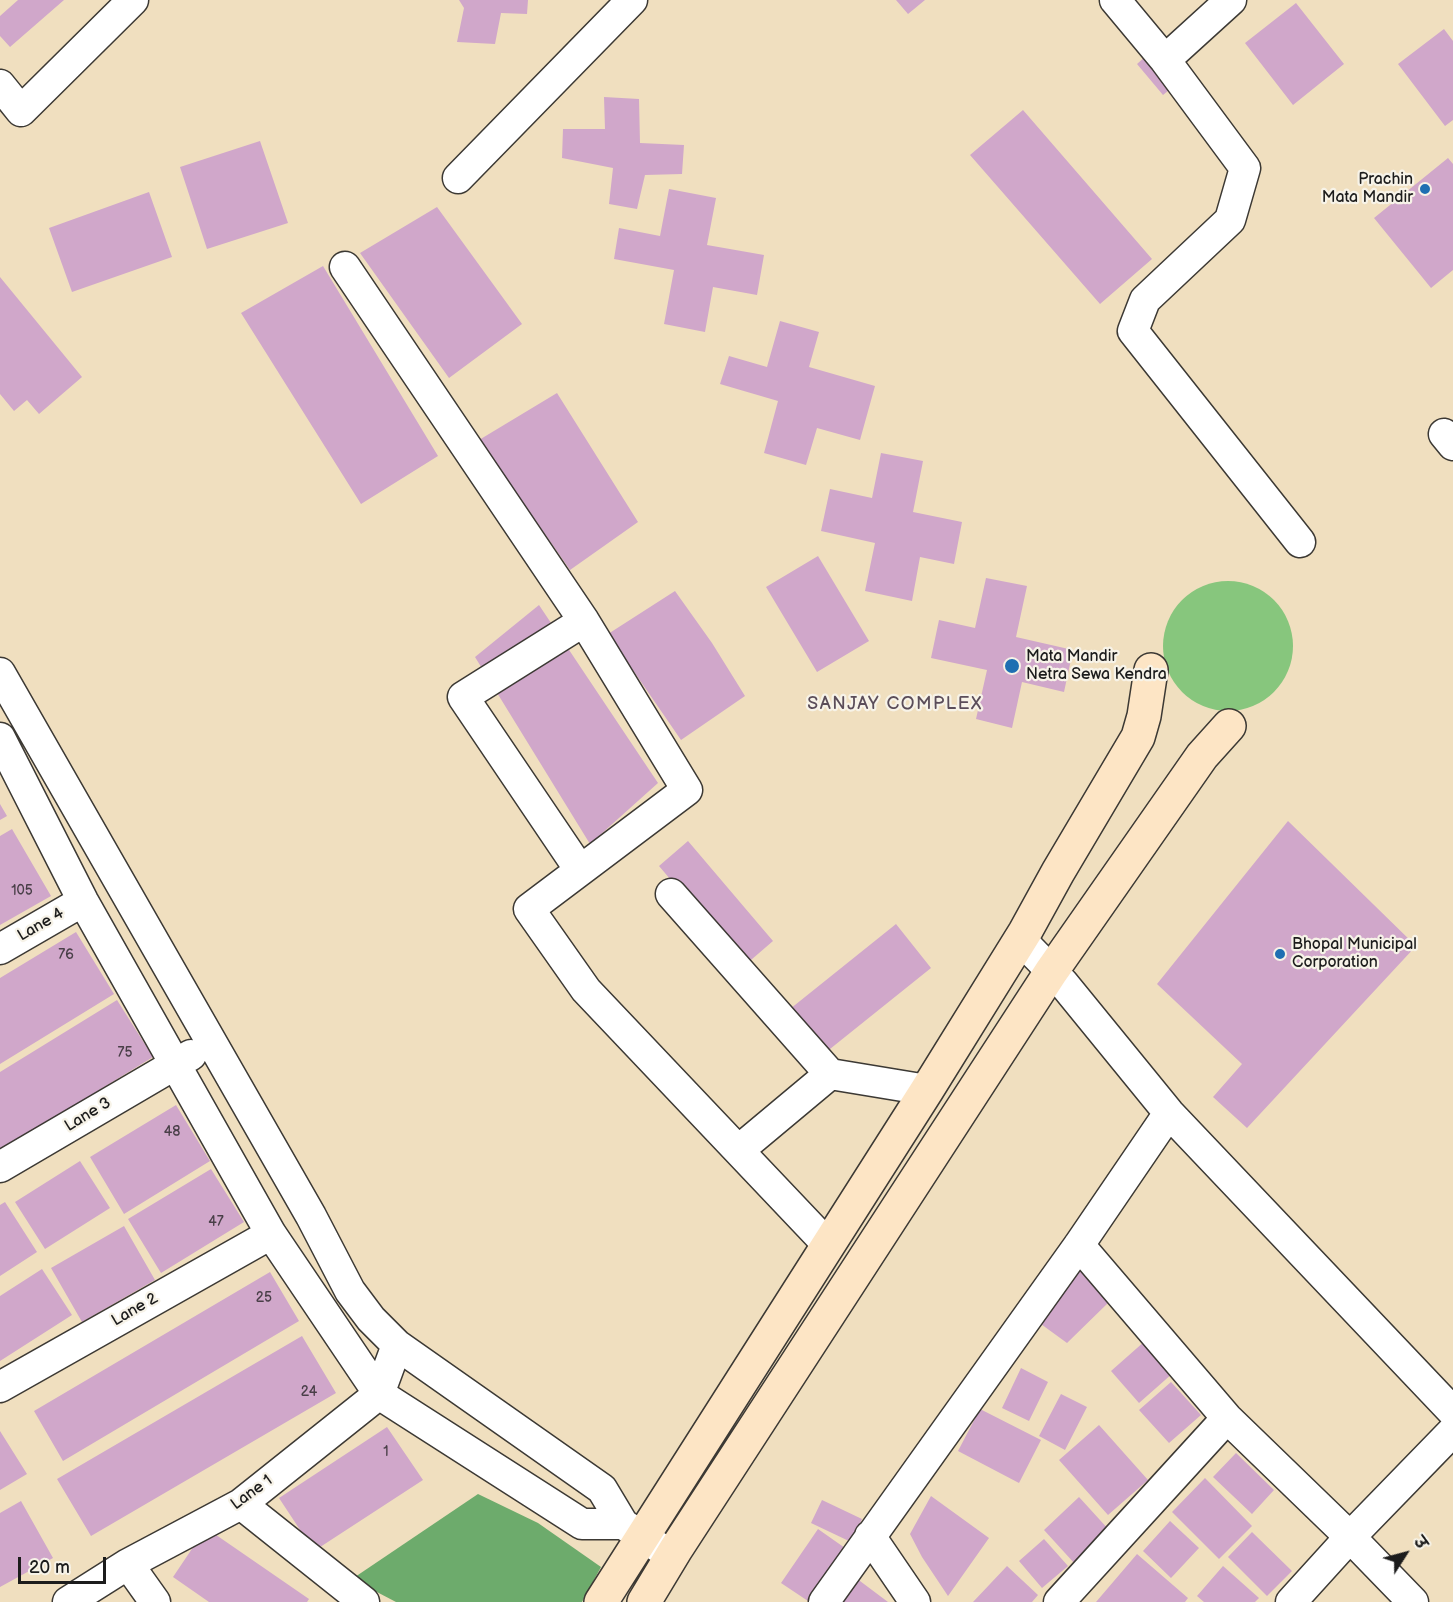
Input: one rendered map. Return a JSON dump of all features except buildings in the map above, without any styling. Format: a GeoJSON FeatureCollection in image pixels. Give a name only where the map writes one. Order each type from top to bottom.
{"type":"FeatureCollection","features":[{"type":"Feature","properties":{"kind":"main road"},"geometry":{"type":"LineString","coordinates":[[601,1602],[632,1530],[828,1245],[1020,940],[1138,736],[1144,716],[1151,670]]}},
{"type":"Feature","properties":{"kind":"main road"},"geometry":{"type":"LineString","coordinates":[[644,1602],[1051,972],[1202,756],[1229,726]]}},
{"type":"Feature","properties":{"kind":"street"},"geometry":{"type":"LineString","coordinates":[[0,85],[21,111],[133,0]]}},
{"type":"Feature","properties":{"kind":"street"},"geometry":{"type":"LineString","coordinates":[[458,178],[632,0]]}},
{"type":"Feature","properties":{"kind":"street"},"geometry":{"type":"LineString","coordinates":[[1114,0],[1165,60],[1245,168],[1230,220],[1145,300],[1133,331],[1300,542]]}},
{"type":"Feature","properties":{"kind":"street"},"geometry":{"type":"LineString","coordinates":[[1165,60],[1231,0]]}},
{"type":"Feature","properties":{"kind":"street"},"geometry":{"type":"LineString","coordinates":[[345,267],[584,621],[687,790],[530,909],[586,990],[828,1245]]}},
{"type":"Feature","properties":{"kind":"street"},"geometry":{"type":"LineString","coordinates":[[580,870],[463,697],[584,621]]}},
{"type":"Feature","properties":{"kind":"street"},"geometry":{"type":"LineString","coordinates":[[4,690],[212,1043],[311,1216],[350,1291],[371,1319],[397,1345],[602,1489],[632,1530],[672,1556]]}},
{"type":"Feature","properties":{"kind":"street"},"geometry":{"type":"LineString","coordinates":[[0,738],[83,901],[271,1234],[379,1394],[582,1524],[632,1530]]}},
{"type":"Feature","properties":{"kind":"street"},"geometry":{"type":"LineString","coordinates":[[671,894],[830,1074],[927,1090]]}},
{"type":"Feature","properties":{"kind":"street","name":"Lane 4"},"geometry":{"type":"LineString","coordinates":[[0,949],[83,901]]}},
{"type":"Feature","properties":{"kind":"street"},"geometry":{"type":"LineString","coordinates":[[1020,940],[1063,983],[1169,1113],[1453,1412]]}},
{"type":"Feature","properties":{"kind":"street","name":"Lane 3"},"geometry":{"type":"LineString","coordinates":[[0,1167],[212,1043]]}},
{"type":"Feature","properties":{"kind":"street"},"geometry":{"type":"LineString","coordinates":[[739,1150],[830,1074]]}},
{"type":"Feature","properties":{"kind":"street"},"geometry":{"type":"LineString","coordinates":[[824,1602],[1169,1113]]}},
{"type":"Feature","properties":{"kind":"street","name":"Lane 2"},"geometry":{"type":"LineString","coordinates":[[0,1387],[271,1234]]}},
{"type":"Feature","properties":{"kind":"street"},"geometry":{"type":"LineString","coordinates":[[1078,1245],[1227,1418],[1350,1537],[1413,1602]]}},
{"type":"Feature","properties":{"kind":"street"},"geometry":{"type":"LineString","coordinates":[[379,1394],[397,1345]]}},
{"type":"Feature","properties":{"kind":"street","name":"Lane 1"},"geometry":{"type":"LineString","coordinates":[[68,1602],[128,1564],[241,1504],[379,1394]]}},
{"type":"Feature","properties":{"kind":"street"},"geometry":{"type":"LineString","coordinates":[[1059,1602],[1227,1418]]}},
{"type":"Feature","properties":{"kind":"street"},"geometry":{"type":"LineString","coordinates":[[1291,1602],[1350,1537],[1453,1431]]}},
{"type":"Feature","properties":{"kind":"street"},"geometry":{"type":"LineString","coordinates":[[241,1504],[364,1602]]}},
{"type":"Feature","properties":{"kind":"street"},"geometry":{"type":"LineString","coordinates":[[870,1536],[915,1602]]}},
{"type":"Feature","properties":{"kind":"street"},"geometry":{"type":"LineString","coordinates":[[128,1564],[155,1602]]}},
{"type":"Feature","properties":{"kind":"green space"},"geometry":{"type":"Polygon","coordinates":[[[1228,581],[1253,586],[1274,600],[1288,621],[1293,646],[1288,671],[1274,692],[1253,706],[1228,711],[1203,706],[1182,692],[1168,671],[1163,646],[1168,621],[1182,600],[1203,586],[1228,581]]]}},
{"type":"Feature","properties":{"kind":"green space"},"geometry":{"type":"Polygon","coordinates":[[[478,1494],[538,1523],[601,1567],[582,1602],[396,1602],[352,1579],[478,1494]]]}},
{"type":"Feature","properties":{"kind":"place","name":"Prachin Mata Mandir"},"geometry":{"type":"Point","coordinates":[1425,189]}},
{"type":"Feature","properties":{"kind":"place","name":"Mata Mandir Netra Sewa Kendra"},"geometry":{"type":"Point","coordinates":[1012,666]}},
{"type":"Feature","properties":{"kind":"place","name":"Bhopal Municipal Corporation"},"geometry":{"type":"Point","coordinates":[1280,954]}},
{"type":"Feature","properties":{"kind":"district","name":"SANJAY COMPLEX"},"geometry":{"type":"Point","coordinates":[895,704]}}]}
